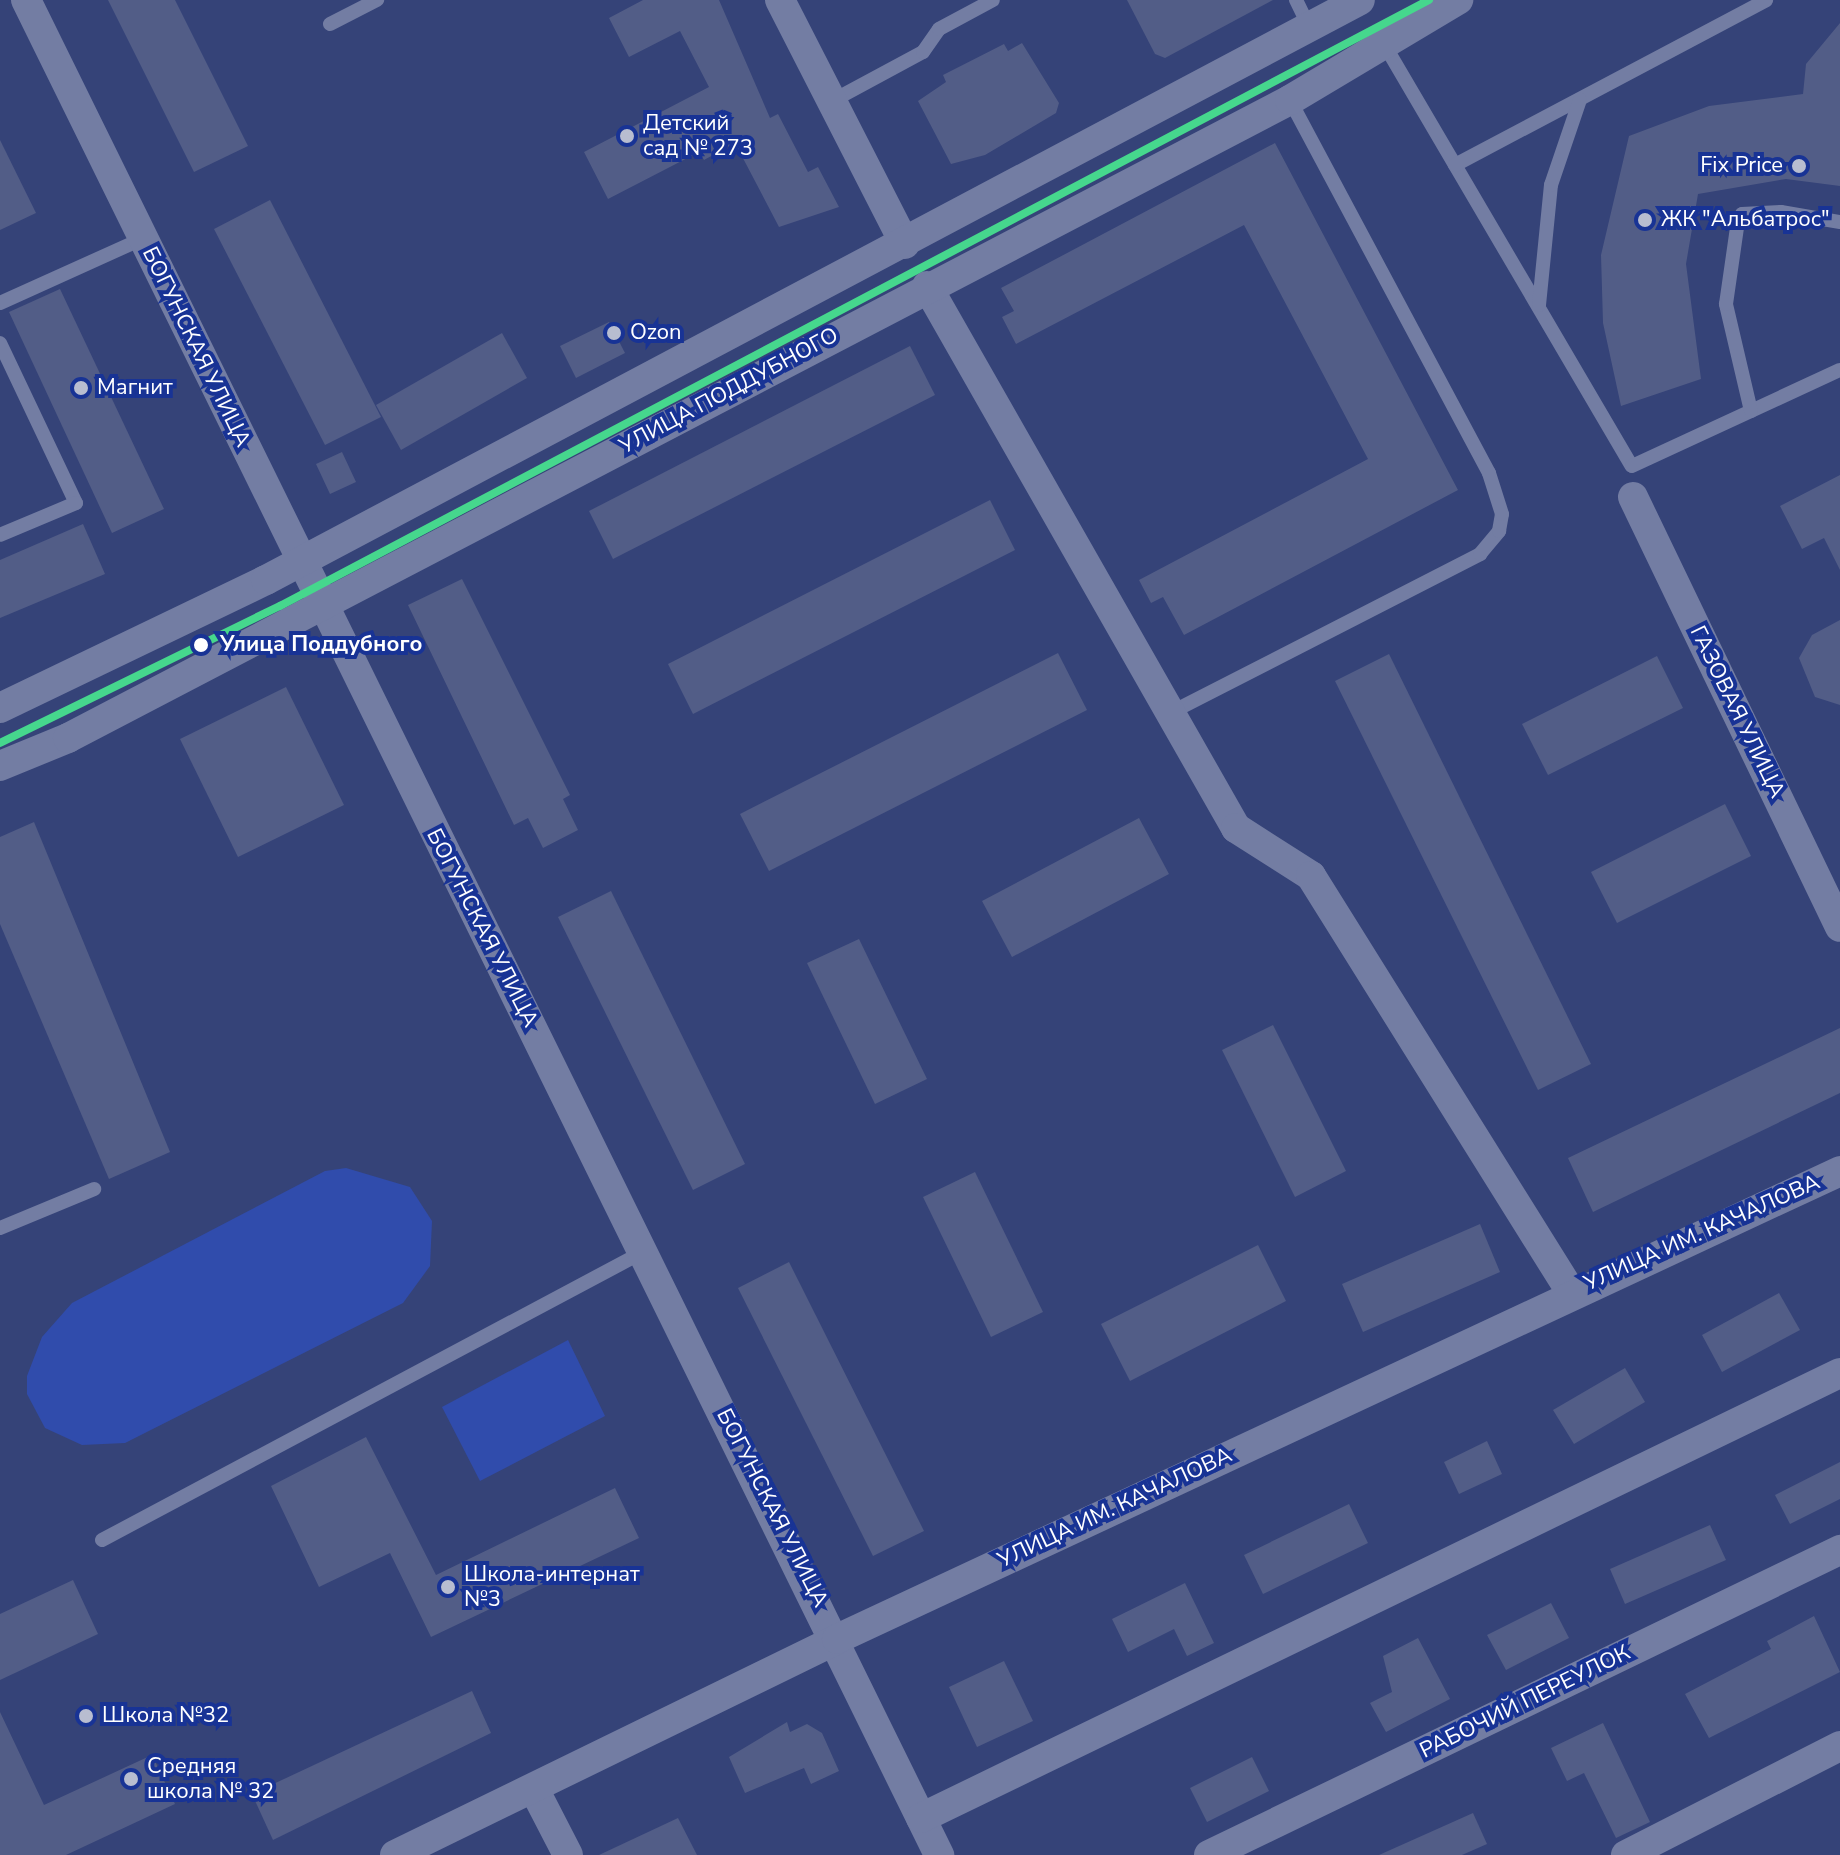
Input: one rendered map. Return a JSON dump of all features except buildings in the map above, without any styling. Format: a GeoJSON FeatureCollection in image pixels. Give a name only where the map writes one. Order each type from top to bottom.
{"type":"FeatureCollection","features":[{"type":"Feature","properties":{"kind":"street","name":"БОГУНСКАЯ УЛИЦА"},"geometry":{"type":"LineString","coordinates":[[26,0],[322,607],[837,1639],[939,1855]]}},
{"type":"Feature","properties":{"kind":"street"},"geometry":{"type":"LineString","coordinates":[[780,0],[905,244]]}},
{"type":"Feature","properties":{"kind":"street"},"geometry":{"type":"LineString","coordinates":[[0,708],[300,561],[905,244],[1360,0]]}},
{"type":"Feature","properties":{"kind":"street","name":"УЛИЦА ПОДДУБНОГО"},"geometry":{"type":"LineString","coordinates":[[0,766],[322,607],[927,286],[1290,100],[1455,2]]}},
{"type":"Feature","properties":{"kind":"street"},"geometry":{"type":"LineString","coordinates":[[927,286],[1167,715],[1236,828],[1311,876],[1571,1292]]}},
{"type":"Feature","properties":{"kind":"street","name":"ГАЗОВАЯ УЛИЦА"},"geometry":{"type":"LineString","coordinates":[[1633,497],[1840,927]]}},
{"type":"Feature","properties":{"kind":"street","name":"УЛИЦА ИМ. КАЧАЛОВА"},"geometry":{"type":"LineString","coordinates":[[395,1855],[837,1639],[1571,1292],[1840,1171]]}},
{"type":"Feature","properties":{"kind":"street"},"geometry":{"type":"LineString","coordinates":[[921,1818],[1840,1373]]}},
{"type":"Feature","properties":{"kind":"street","name":"РАБОЧИЙ ПЕРЕУЛОК"},"geometry":{"type":"LineString","coordinates":[[1209,1855],[1840,1550]]}},
{"type":"Feature","properties":{"kind":"street"},"geometry":{"type":"LineString","coordinates":[[1626,1855],[1840,1746]]}},
{"type":"Feature","properties":{"kind":"street"},"geometry":{"type":"LineString","coordinates":[[534,1789],[568,1855]]}},
{"type":"Feature","properties":{"kind":"lane"},"geometry":{"type":"LineString","coordinates":[[330,24],[377,0]]}},
{"type":"Feature","properties":{"kind":"lane"},"geometry":{"type":"LineString","coordinates":[[832,101],[923,52],[939,29],[993,0]]}},
{"type":"Feature","properties":{"kind":"lane"},"geometry":{"type":"LineString","coordinates":[[1296,0],[1309,27]]}},
{"type":"Feature","properties":{"kind":"lane"},"geometry":{"type":"LineString","coordinates":[[1455,165],[1766,0]]}},
{"type":"Feature","properties":{"kind":"lane"},"geometry":{"type":"LineString","coordinates":[[1384,44],[1632,466],[1840,370]]}},
{"type":"Feature","properties":{"kind":"lane"},"geometry":{"type":"LineString","coordinates":[[1167,715],[1480,554],[1499,531],[1502,514],[1489,473],[1290,100]]}},
{"type":"Feature","properties":{"kind":"lane"},"geometry":{"type":"LineString","coordinates":[[1539,306],[1551,185],[1580,100]]}},
{"type":"Feature","properties":{"kind":"lane"},"geometry":{"type":"LineString","coordinates":[[1751,411],[1726,304],[1738,221],[1742,214],[1781,212],[1840,222]]}},
{"type":"Feature","properties":{"kind":"lane"},"geometry":{"type":"LineString","coordinates":[[0,303],[142,239]]}},
{"type":"Feature","properties":{"kind":"lane"},"geometry":{"type":"LineString","coordinates":[[0,343],[76,503],[0,535]]}},
{"type":"Feature","properties":{"kind":"lane"},"geometry":{"type":"LineString","coordinates":[[0,1228],[94,1189]]}},
{"type":"Feature","properties":{"kind":"lane"},"geometry":{"type":"LineString","coordinates":[[102,1540],[644,1252]]}},
{"type":"Feature","properties":{"kind":"shaded area"},"geometry":{"type":"Polygon","coordinates":[[[346,1168],[410,1187],[432,1221],[430,1266],[403,1303],[125,1443],[82,1445],[45,1428],[27,1394],[27,1376],[42,1337],[72,1303],[325,1171],[346,1168]]]}},
{"type":"Feature","properties":{"kind":"shaded area"},"geometry":{"type":"Polygon","coordinates":[[[568,1340],[605,1416],[480,1481],[442,1407],[568,1340]]]}},
{"type":"Feature","properties":{"kind":"transit line"},"geometry":{"type":"LineString","coordinates":[[0,743],[280,606],[1429,0]]}},
{"type":"Feature","properties":{"kind":"place","name":"Детский сад № 273"},"geometry":{"type":"Point","coordinates":[627,136]}},
{"type":"Feature","properties":{"kind":"place","name":"Fix Price"},"geometry":{"type":"Point","coordinates":[1799,166]}},
{"type":"Feature","properties":{"kind":"place","name":"ЖК \"Альбатрос\""},"geometry":{"type":"Point","coordinates":[1645,220]}},
{"type":"Feature","properties":{"kind":"place","name":"Ozon"},"geometry":{"type":"Point","coordinates":[614,333]}},
{"type":"Feature","properties":{"kind":"place","name":"Магнит"},"geometry":{"type":"Point","coordinates":[81,388]}},
{"type":"Feature","properties":{"kind":"place","name":"Улица Поддубного"},"geometry":{"type":"Point","coordinates":[201,645]}},
{"type":"Feature","properties":{"kind":"place","name":"Школа-интернат №3"},"geometry":{"type":"Point","coordinates":[448,1587]}},
{"type":"Feature","properties":{"kind":"place","name":"Школа №32"},"geometry":{"type":"Point","coordinates":[86,1716]}},
{"type":"Feature","properties":{"kind":"place","name":"Средняя школа № 32"},"geometry":{"type":"Point","coordinates":[131,1779]}}]}
